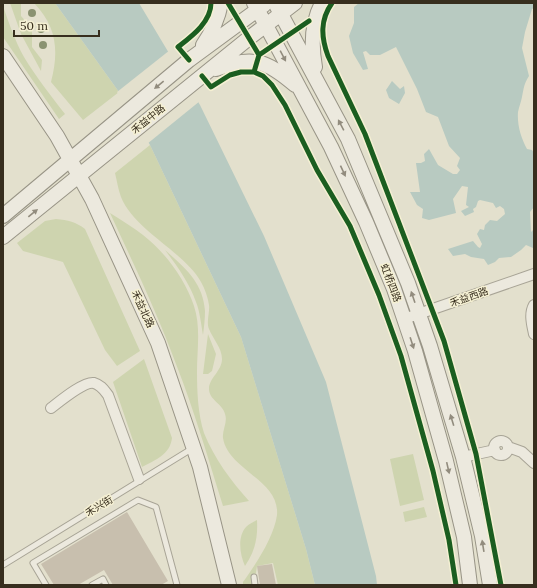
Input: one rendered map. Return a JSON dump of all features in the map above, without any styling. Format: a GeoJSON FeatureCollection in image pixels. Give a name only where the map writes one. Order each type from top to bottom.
{"type":"FeatureCollection","features":[{"type":"Feature","properties":{"kind":"street"},"geometry":{"type":"LineString","coordinates":[[189,60],[202,47],[212,32],[219,16],[222,3]]}},
{"type":"Feature","properties":{"kind":"street","name":"禾益中路"},"geometry":{"type":"LineString","coordinates":[[3,237],[266,25],[278,8],[295,3]]}},
{"type":"Feature","properties":{"kind":"street"},"geometry":{"type":"LineString","coordinates":[[322,3],[315,21],[312,54],[315,71],[322,90]]}},
{"type":"Feature","properties":{"kind":"street","name":"禾益中路"},"geometry":{"type":"LineString","coordinates":[[3,216],[112,123],[259,5]]}},
{"type":"Feature","properties":{"kind":"street","name":"虹桥四路"},"geometry":{"type":"LineString","coordinates":[[259,5],[266,25],[331,147],[366,222],[394,289],[446,461],[464,538],[470,585]]}},
{"type":"Feature","properties":{"kind":"street","name":"虹桥四路"},"geometry":{"type":"LineString","coordinates":[[278,8],[348,139],[408,283],[430,346],[464,457],[482,536],[490,585]]}},
{"type":"Feature","properties":{"kind":"street","name":"禾益北路"},"geometry":{"type":"LineString","coordinates":[[3,56],[57,136],[92,199],[158,343],[200,467],[229,585]]}},
{"type":"Feature","properties":{"kind":"street"},"geometry":{"type":"LineString","coordinates":[[202,76],[215,69],[244,60],[258,61],[285,76],[296,86],[306,99]]}},
{"type":"Feature","properties":{"kind":"street","name":"禾益西路"},"geometry":{"type":"LineString","coordinates":[[404,319],[534,274]]}},
{"type":"Feature","properties":{"kind":"street"},"geometry":{"type":"LineString","coordinates":[[534,305],[531,312],[531,317],[534,334]]}},
{"type":"Feature","properties":{"kind":"street"},"geometry":{"type":"LineString","coordinates":[[51,408],[87,384],[95,383],[102,387],[108,396],[139,479]]}},
{"type":"Feature","properties":{"kind":"street"},"geometry":{"type":"LineString","coordinates":[[464,457],[495,450],[495,445],[500,441],[504,441],[508,447],[522,452],[534,463]]}},
{"type":"Feature","properties":{"kind":"lane","name":"禾兴街"},"geometry":{"type":"LineString","coordinates":[[3,565],[194,448]]}},
{"type":"Feature","properties":{"kind":"lane"},"geometry":{"type":"LineString","coordinates":[[46,585],[33,563],[138,500],[156,507],[176,585]]}},
{"type":"Feature","properties":{"kind":"lane"},"geometry":{"type":"LineString","coordinates":[[254,577],[255,585]]}},
{"type":"Feature","properties":{"kind":"lane"},"geometry":{"type":"LineString","coordinates":[[92,585],[103,579],[106,585]]}},
{"type":"Feature","properties":{"kind":"green space"},"geometry":{"type":"Polygon","coordinates":[[[10,3],[21,4],[21,16],[30,26],[32,31],[32,47],[42,60],[41,71],[21,34],[10,3]]]}},
{"type":"Feature","properties":{"kind":"green space"},"geometry":{"type":"Polygon","coordinates":[[[34,3],[55,3],[119,92],[83,120],[51,82],[55,60],[52,30],[42,12],[34,3]]]}},
{"type":"Feature","properties":{"kind":"green space"},"geometry":{"type":"Polygon","coordinates":[[[3,6],[24,57],[65,114],[59,119],[3,37],[3,6]]]}},
{"type":"Feature","properties":{"kind":"green space"},"geometry":{"type":"Polygon","coordinates":[[[150,145],[241,337],[306,549],[315,585],[278,585],[273,563],[257,566],[254,585],[243,585],[243,582],[259,559],[272,532],[277,515],[276,503],[271,493],[263,484],[234,459],[227,449],[223,438],[226,417],[222,407],[211,396],[209,389],[211,381],[220,367],[222,355],[208,326],[209,305],[202,285],[196,274],[187,264],[131,214],[121,197],[115,173],[150,145]]]}},
{"type":"Feature","properties":{"kind":"green space"},"geometry":{"type":"Polygon","coordinates":[[[110,213],[135,229],[159,249],[180,276],[190,296],[194,306],[197,322],[199,411],[204,433],[224,469],[249,501],[223,506],[183,381],[161,326],[110,213]]]}},
{"type":"Feature","properties":{"kind":"green space"},"geometry":{"type":"Polygon","coordinates":[[[56,219],[72,222],[85,229],[140,351],[117,366],[105,350],[63,262],[23,251],[17,243],[45,221],[56,219]]]}},
{"type":"Feature","properties":{"kind":"green space"},"geometry":{"type":"Polygon","coordinates":[[[165,250],[192,276],[201,292],[205,311],[203,335],[198,310],[190,288],[165,250]]]}},
{"type":"Feature","properties":{"kind":"green space"},"geometry":{"type":"Polygon","coordinates":[[[208,334],[216,354],[212,371],[208,374],[203,374],[208,334]]]}},
{"type":"Feature","properties":{"kind":"green space"},"geometry":{"type":"Polygon","coordinates":[[[144,359],[172,438],[171,444],[165,453],[142,467],[113,382],[144,359]]]}},
{"type":"Feature","properties":{"kind":"green space"},"geometry":{"type":"Polygon","coordinates":[[[413,454],[424,500],[400,506],[390,459],[413,454]]]}},
{"type":"Feature","properties":{"kind":"green space"},"geometry":{"type":"Polygon","coordinates":[[[424,507],[427,517],[405,522],[403,512],[424,507]]]}},
{"type":"Feature","properties":{"kind":"green space"},"geometry":{"type":"Polygon","coordinates":[[[257,520],[255,544],[245,566],[240,546],[241,536],[246,527],[257,520]]]}},
{"type":"Feature","properties":{"kind":"shaded area"},"geometry":{"type":"Polygon","coordinates":[[[55,3],[139,3],[200,105],[264,236],[326,382],[376,576],[377,585],[315,585],[306,549],[241,337],[150,145],[119,92],[55,3]]]}},
{"type":"Feature","properties":{"kind":"shaded area"},"geometry":{"type":"Polygon","coordinates":[[[359,3],[534,3],[534,8],[532,9],[525,32],[522,48],[529,76],[524,86],[518,112],[518,122],[521,136],[527,149],[532,150],[534,153],[534,207],[530,212],[531,232],[534,229],[533,248],[526,245],[511,257],[499,258],[495,262],[488,265],[484,259],[471,257],[465,254],[453,256],[448,249],[473,241],[480,248],[482,244],[477,234],[480,229],[484,230],[485,225],[490,220],[497,221],[505,214],[504,209],[500,206],[496,208],[493,203],[480,200],[473,209],[474,212],[465,216],[461,211],[469,207],[466,205],[468,187],[462,186],[453,199],[456,213],[429,220],[422,218],[423,209],[417,205],[410,192],[420,192],[416,163],[425,161],[424,154],[429,149],[438,165],[453,174],[457,174],[460,170],[457,166],[460,158],[449,146],[438,117],[426,112],[417,89],[396,47],[380,55],[370,55],[366,51],[363,52],[368,69],[363,70],[353,53],[349,36],[354,23],[354,7],[359,3]]]}},
{"type":"Feature","properties":{"kind":"shaded area"},"geometry":{"type":"Polygon","coordinates":[[[392,81],[400,89],[404,86],[405,93],[399,104],[389,98],[386,90],[392,81]]]}},
{"type":"Feature","properties":{"kind":"pier"},"geometry":{"type":"Polygon","coordinates":[[[170,50],[200,101],[147,144],[117,92],[170,50]]]}},
{"type":"Feature","properties":{"kind":"building"},"geometry":{"type":"Polygon","coordinates":[[[127,512],[168,581],[161,585],[113,585],[104,570],[78,585],[54,585],[41,564],[127,512]]]}},
{"type":"Feature","properties":{"kind":"building"},"geometry":{"type":"Polygon","coordinates":[[[272,564],[276,585],[260,585],[257,566],[272,564]]]}},
{"type":"Feature","properties":{"kind":"cycle path"},"geometry":{"type":"LineString","coordinates":[[189,60],[178,47],[200,28],[208,16],[211,3]]}},
{"type":"Feature","properties":{"kind":"cycle path"},"geometry":{"type":"LineString","coordinates":[[228,3],[259,55]]}},
{"type":"Feature","properties":{"kind":"cycle path"},"geometry":{"type":"LineString","coordinates":[[332,3],[325,16],[323,29],[324,42],[328,56],[365,134],[444,341],[476,454],[501,585]]}},
{"type":"Feature","properties":{"kind":"cycle path"},"geometry":{"type":"LineString","coordinates":[[254,72],[259,55],[309,21]]}},
{"type":"Feature","properties":{"kind":"cycle path"},"geometry":{"type":"LineString","coordinates":[[202,76],[211,87],[230,75],[241,72],[254,72],[263,76],[272,85],[285,105],[317,170],[350,226],[379,295],[401,356],[433,471],[449,540],[456,585]]}}]}
